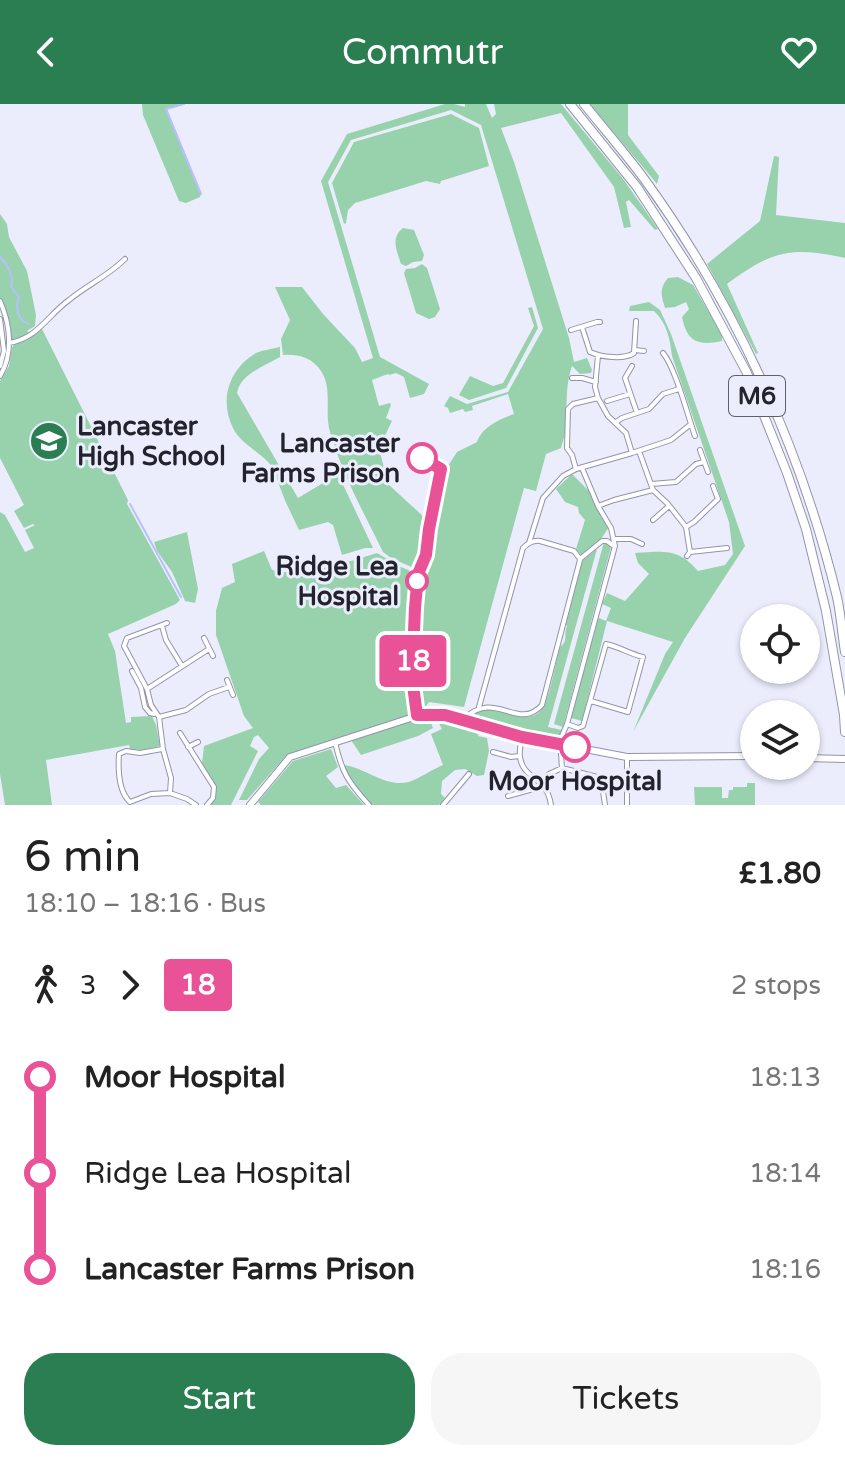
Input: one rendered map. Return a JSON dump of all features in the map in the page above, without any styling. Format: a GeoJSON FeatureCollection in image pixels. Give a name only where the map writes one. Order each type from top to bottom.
{"type":"FeatureCollection","features":[{"type":"Feature","properties":{"kind":"highway","name":"M6"},"geometry":{"type":"LineString","coordinates":[[570,104],[637,187],[696,278],[747,373],[806,529],[826,611],[845,732]]}},
{"type":"Feature","properties":{"kind":"highway","name":"M6"},"geometry":{"type":"LineString","coordinates":[[584,104],[645,180],[696,257],[753,360],[815,516],[837,600],[845,652]]}},
{"type":"Feature","properties":{"kind":"street"},"geometry":{"type":"LineString","coordinates":[[9,343],[22,340],[43,326],[70,298],[112,272],[125,259]]}},
{"type":"Feature","properties":{"kind":"street"},"geometry":{"type":"LineString","coordinates":[[0,301],[6,316],[9,343],[6,365],[0,376]]}},
{"type":"Feature","properties":{"kind":"street"},"geometry":{"type":"LineString","coordinates":[[0,319],[4,351],[0,366]]}},
{"type":"Feature","properties":{"kind":"street"},"geometry":{"type":"LineString","coordinates":[[582,327],[590,352],[598,356],[630,356],[635,350],[636,321]]}},
{"type":"Feature","properties":{"kind":"street"},"geometry":{"type":"LineString","coordinates":[[571,330],[600,322]]}},
{"type":"Feature","properties":{"kind":"street"},"geometry":{"type":"LineString","coordinates":[[635,350],[644,351]]}},
{"type":"Feature","properties":{"kind":"street"},"geometry":{"type":"LineString","coordinates":[[663,353],[667,356],[695,436]]}},
{"type":"Feature","properties":{"kind":"street"},"geometry":{"type":"LineString","coordinates":[[598,356],[598,398],[608,416],[626,433],[632,453]]}},
{"type":"Feature","properties":{"kind":"street"},"geometry":{"type":"LineString","coordinates":[[632,366],[625,376],[637,413]]}},
{"type":"Feature","properties":{"kind":"street"},"geometry":{"type":"LineString","coordinates":[[572,378],[596,382]]}},
{"type":"Feature","properties":{"kind":"street"},"geometry":{"type":"LineString","coordinates":[[616,422],[649,409],[658,397],[679,389]]}},
{"type":"Feature","properties":{"kind":"street"},"geometry":{"type":"LineString","coordinates":[[607,401],[630,394]]}},
{"type":"Feature","properties":{"kind":"street"},"geometry":{"type":"LineString","coordinates":[[562,768],[561,746],[615,546],[611,528],[567,448],[568,409],[573,404],[598,398]]}},
{"type":"Feature","properties":{"kind":"street"},"geometry":{"type":"LineString","coordinates":[[529,543],[543,498],[563,476],[579,468],[671,440],[691,424]]}},
{"type":"Feature","properties":{"kind":"street"},"geometry":{"type":"LineString","coordinates":[[700,450],[708,472]]}},
{"type":"Feature","properties":{"kind":"street"},"geometry":{"type":"LineString","coordinates":[[639,451],[651,484],[686,527],[688,554],[727,548]]}},
{"type":"Feature","properties":{"kind":"street"},"geometry":{"type":"LineString","coordinates":[[651,484],[676,482],[696,464],[704,462]]}},
{"type":"Feature","properties":{"kind":"street"},"geometry":{"type":"LineString","coordinates":[[686,527],[718,499],[713,486]]}},
{"type":"Feature","properties":{"kind":"street"},"geometry":{"type":"LineString","coordinates":[[598,506],[639,493],[656,492]]}},
{"type":"Feature","properties":{"kind":"street"},"geometry":{"type":"LineString","coordinates":[[538,494],[543,498]]}},
{"type":"Feature","properties":{"kind":"street"},"geometry":{"type":"LineString","coordinates":[[653,520],[669,506]]}},
{"type":"Feature","properties":{"kind":"street"},"geometry":{"type":"LineString","coordinates":[[614,539],[631,539],[642,544]]}},
{"type":"Feature","properties":{"kind":"street"},"geometry":{"type":"LineString","coordinates":[[464,720],[479,707],[523,548],[535,540],[574,551],[580,559]]}},
{"type":"Feature","properties":{"kind":"street"},"geometry":{"type":"LineString","coordinates":[[479,707],[527,715],[536,712],[542,705],[580,559],[602,541],[615,546]]}},
{"type":"Feature","properties":{"kind":"street"},"geometry":{"type":"LineString","coordinates":[[417,715],[412,678],[418,574]]}},
{"type":"Feature","properties":{"kind":"street"},"geometry":{"type":"LineString","coordinates":[[170,793],[171,778],[158,716],[124,642],[127,638],[164,624],[166,640],[182,666]]}},
{"type":"Feature","properties":{"kind":"street"},"geometry":{"type":"LineString","coordinates":[[204,638],[213,656]]}},
{"type":"Feature","properties":{"kind":"street"},"geometry":{"type":"LineString","coordinates":[[567,724],[578,728],[583,726],[606,644],[643,657],[628,712],[591,701]]}},
{"type":"Feature","properties":{"kind":"street"},"geometry":{"type":"LineString","coordinates":[[147,689],[209,649]]}},
{"type":"Feature","properties":{"kind":"street"},"geometry":{"type":"LineString","coordinates":[[132,671],[141,688],[145,707],[158,716],[186,710],[209,694],[229,687]]}},
{"type":"Feature","properties":{"kind":"street"},"geometry":{"type":"LineString","coordinates":[[227,680],[233,695]]}},
{"type":"Feature","properties":{"kind":"street"},"geometry":{"type":"LineString","coordinates":[[250,805],[290,757],[417,715],[445,715],[522,737],[627,757],[740,756]]}},
{"type":"Feature","properties":{"kind":"street"},"geometry":{"type":"LineString","coordinates":[[180,733],[214,787],[213,798],[207,805]]}},
{"type":"Feature","properties":{"kind":"street"},"geometry":{"type":"LineString","coordinates":[[522,737],[519,756],[525,770],[542,783],[551,805]]}},
{"type":"Feature","properties":{"kind":"street"},"geometry":{"type":"LineString","coordinates":[[188,747],[198,742]]}},
{"type":"Feature","properties":{"kind":"street"},"geometry":{"type":"LineString","coordinates":[[335,742],[348,781],[369,805]]}},
{"type":"Feature","properties":{"kind":"street"},"geometry":{"type":"LineString","coordinates":[[163,749],[119,754],[122,789],[127,804],[151,794],[170,793],[196,805]]}},
{"type":"Feature","properties":{"kind":"street"},"geometry":{"type":"LineString","coordinates":[[493,752],[519,756]]}},
{"type":"Feature","properties":{"kind":"street"},"geometry":{"type":"LineString","coordinates":[[627,757],[627,805]]}},
{"type":"Feature","properties":{"kind":"street"},"geometry":{"type":"LineString","coordinates":[[820,759],[845,759]]}},
{"type":"Feature","properties":{"kind":"street"},"geometry":{"type":"LineString","coordinates":[[508,796],[528,791],[562,768],[601,778],[605,805]]}},
{"type":"Feature","properties":{"kind":"street"},"geometry":{"type":"LineString","coordinates":[[443,805],[469,774]]}},
{"type":"Feature","properties":{"kind":"green space"},"geometry":{"type":"Polygon","coordinates":[[[142,104],[184,104],[167,109],[200,197],[186,203],[179,201],[143,115],[142,104]]]}},
{"type":"Feature","properties":{"kind":"green space"},"geometry":{"type":"Polygon","coordinates":[[[445,104],[465,107],[465,104],[486,104],[492,118],[496,114],[494,104],[561,104],[624,180],[658,229],[655,230],[629,200],[626,202],[631,227],[624,228],[614,187],[561,113],[501,128],[574,362],[587,358],[592,370],[591,373],[580,374],[572,366],[561,448],[546,454],[536,491],[524,488],[464,707],[429,702],[424,709],[416,701],[415,675],[421,577],[428,563],[432,531],[448,466],[457,452],[477,442],[487,428],[514,414],[508,394],[472,406],[473,410],[465,412],[463,409],[450,413],[444,406],[450,396],[467,404],[508,392],[543,329],[481,125],[451,110],[351,140],[328,182],[380,357],[429,384],[424,394],[410,398],[404,377],[396,373],[372,380],[379,406],[391,405],[386,418],[392,421],[379,448],[388,484],[425,518],[423,551],[416,569],[383,552],[354,493],[330,432],[327,385],[321,371],[304,357],[283,355],[281,339],[290,320],[275,287],[302,287],[355,348],[362,362],[373,358],[321,181],[347,134],[445,104]]]}},
{"type":"Feature","properties":{"kind":"green space"},"geometry":{"type":"Polygon","coordinates":[[[590,104],[628,104],[628,135],[659,176],[657,184],[590,104]]]}},
{"type":"Feature","properties":{"kind":"green space"},"geometry":{"type":"Polygon","coordinates":[[[451,114],[479,128],[489,166],[441,181],[440,184],[426,181],[355,203],[348,210],[344,224],[332,183],[354,142],[451,114]]]}},
{"type":"Feature","properties":{"kind":"green space"},"geometry":{"type":"Polygon","coordinates":[[[774,156],[779,157],[776,215],[845,223],[845,258],[810,252],[782,254],[757,264],[727,284],[756,354],[707,264],[760,221],[774,156]]]}},
{"type":"Feature","properties":{"kind":"green space"},"geometry":{"type":"Polygon","coordinates":[[[0,214],[27,271],[36,315],[35,326],[27,331],[31,334],[23,340],[42,329],[128,500],[127,504],[180,600],[108,634],[115,651],[126,723],[131,722],[131,717],[152,716],[160,746],[141,750],[130,749],[129,745],[46,760],[52,805],[5,805],[0,774],[0,512],[5,515],[25,552],[34,548],[25,530],[35,525],[24,528],[14,511],[24,505],[0,458],[0,381],[9,366],[14,344],[23,341],[9,343],[0,301],[0,214]]]}},
{"type":"Feature","properties":{"kind":"green space"},"geometry":{"type":"Polygon","coordinates":[[[403,228],[414,230],[424,255],[422,261],[406,266],[401,264],[396,245],[397,236],[403,228]]]}},
{"type":"Feature","properties":{"kind":"green space"},"geometry":{"type":"Polygon","coordinates":[[[422,264],[427,268],[440,309],[435,317],[429,319],[416,313],[404,273],[406,269],[422,264]]]}},
{"type":"Feature","properties":{"kind":"green space"},"geometry":{"type":"Polygon","coordinates":[[[678,277],[693,285],[722,335],[722,341],[706,343],[691,337],[682,317],[689,309],[686,302],[665,308],[663,286],[668,278],[678,277]]]}},
{"type":"Feature","properties":{"kind":"green space"},"geometry":{"type":"Polygon","coordinates":[[[649,302],[660,310],[671,334],[745,546],[685,638],[633,732],[665,654],[673,642],[607,621],[582,721],[571,718],[597,619],[606,621],[611,608],[602,604],[607,593],[625,601],[649,574],[638,563],[635,553],[677,555],[698,571],[725,565],[733,554],[729,522],[672,356],[665,326],[654,311],[629,311],[630,306],[649,302]]]}},
{"type":"Feature","properties":{"kind":"green space"},"geometry":{"type":"Polygon","coordinates":[[[532,307],[538,328],[506,388],[469,400],[459,395],[470,376],[493,386],[503,383],[534,326],[528,308],[532,307]]]}},
{"type":"Feature","properties":{"kind":"green space"},"geometry":{"type":"Polygon","coordinates":[[[280,347],[280,357],[248,376],[237,393],[298,498],[338,474],[373,548],[342,555],[333,525],[328,522],[299,530],[272,467],[233,428],[227,396],[233,376],[256,353],[280,347]]]}},
{"type":"Feature","properties":{"kind":"green space"},"geometry":{"type":"Polygon","coordinates":[[[572,474],[590,492],[609,527],[601,539],[581,555],[576,549],[585,520],[578,507],[565,502],[556,489],[572,474]]]}},
{"type":"Feature","properties":{"kind":"green space"},"geometry":{"type":"Polygon","coordinates":[[[187,532],[198,589],[195,603],[185,601],[154,542],[187,532]]]}},
{"type":"Feature","properties":{"kind":"green space"},"geometry":{"type":"Polygon","coordinates":[[[604,542],[611,547],[563,727],[554,724],[604,542]]]}},
{"type":"Feature","properties":{"kind":"green space"},"geometry":{"type":"Polygon","coordinates":[[[597,549],[548,727],[562,730],[560,735],[556,738],[469,717],[479,709],[487,708],[530,716],[543,707],[560,647],[565,640],[565,624],[582,561],[597,549]]]}},
{"type":"Feature","properties":{"kind":"green space"},"geometry":{"type":"Polygon","coordinates":[[[264,551],[272,570],[284,572],[324,568],[377,553],[418,574],[412,678],[417,715],[285,757],[247,800],[239,800],[259,759],[269,748],[258,735],[250,746],[258,751],[231,805],[209,805],[216,787],[202,763],[204,746],[253,728],[244,716],[216,635],[216,611],[222,588],[235,582],[232,564],[264,551]]]}},
{"type":"Feature","properties":{"kind":"green space"},"geometry":{"type":"Polygon","coordinates":[[[420,717],[444,719],[480,729],[478,736],[487,738],[489,751],[484,775],[477,776],[465,769],[455,770],[442,781],[441,794],[445,798],[439,805],[372,805],[350,781],[343,765],[383,780],[409,782],[443,765],[431,734],[442,729],[437,720],[431,723],[433,728],[418,736],[361,755],[351,740],[420,717]]]}},
{"type":"Feature","properties":{"kind":"green space"},"geometry":{"type":"Polygon","coordinates":[[[331,749],[338,767],[326,776],[336,788],[346,785],[364,805],[261,805],[258,802],[293,761],[331,749]]]}},
{"type":"Feature","properties":{"kind":"green space"},"geometry":{"type":"Polygon","coordinates":[[[747,783],[755,783],[755,805],[695,805],[694,787],[722,787],[722,798],[728,798],[729,790],[747,787],[747,783]]]}},
{"type":"Feature","properties":{"kind":"waterway"},"geometry":{"type":"LineString","coordinates":[[184,104],[166,109],[201,194]]}},
{"type":"Feature","properties":{"kind":"waterway"},"geometry":{"type":"LineString","coordinates":[[0,257],[10,271],[11,287],[19,297],[18,314],[29,324]]}},
{"type":"Feature","properties":{"kind":"waterway"},"geometry":{"type":"LineString","coordinates":[[130,504],[181,597]]}},
{"type":"Feature","properties":{"kind":"bus line","name":"18"},"geometry":{"type":"LineString","coordinates":[[422,458],[441,469],[426,555],[418,574],[412,678],[417,715],[445,715],[522,737],[575,747]]}},
{"type":"Feature","properties":{"kind":"place","name":"Lancaster High School"},"geometry":{"type":"Point","coordinates":[49,441]}},
{"type":"Feature","properties":{"kind":"place","name":"Lancaster Farms Prison"},"geometry":{"type":"Point","coordinates":[422,458]}},
{"type":"Feature","properties":{"kind":"place","name":"Ridge Lea Hospital"},"geometry":{"type":"Point","coordinates":[417,581]}},
{"type":"Feature","properties":{"kind":"place","name":"Moor Hospital"},"geometry":{"type":"Point","coordinates":[575,747]}}]}
